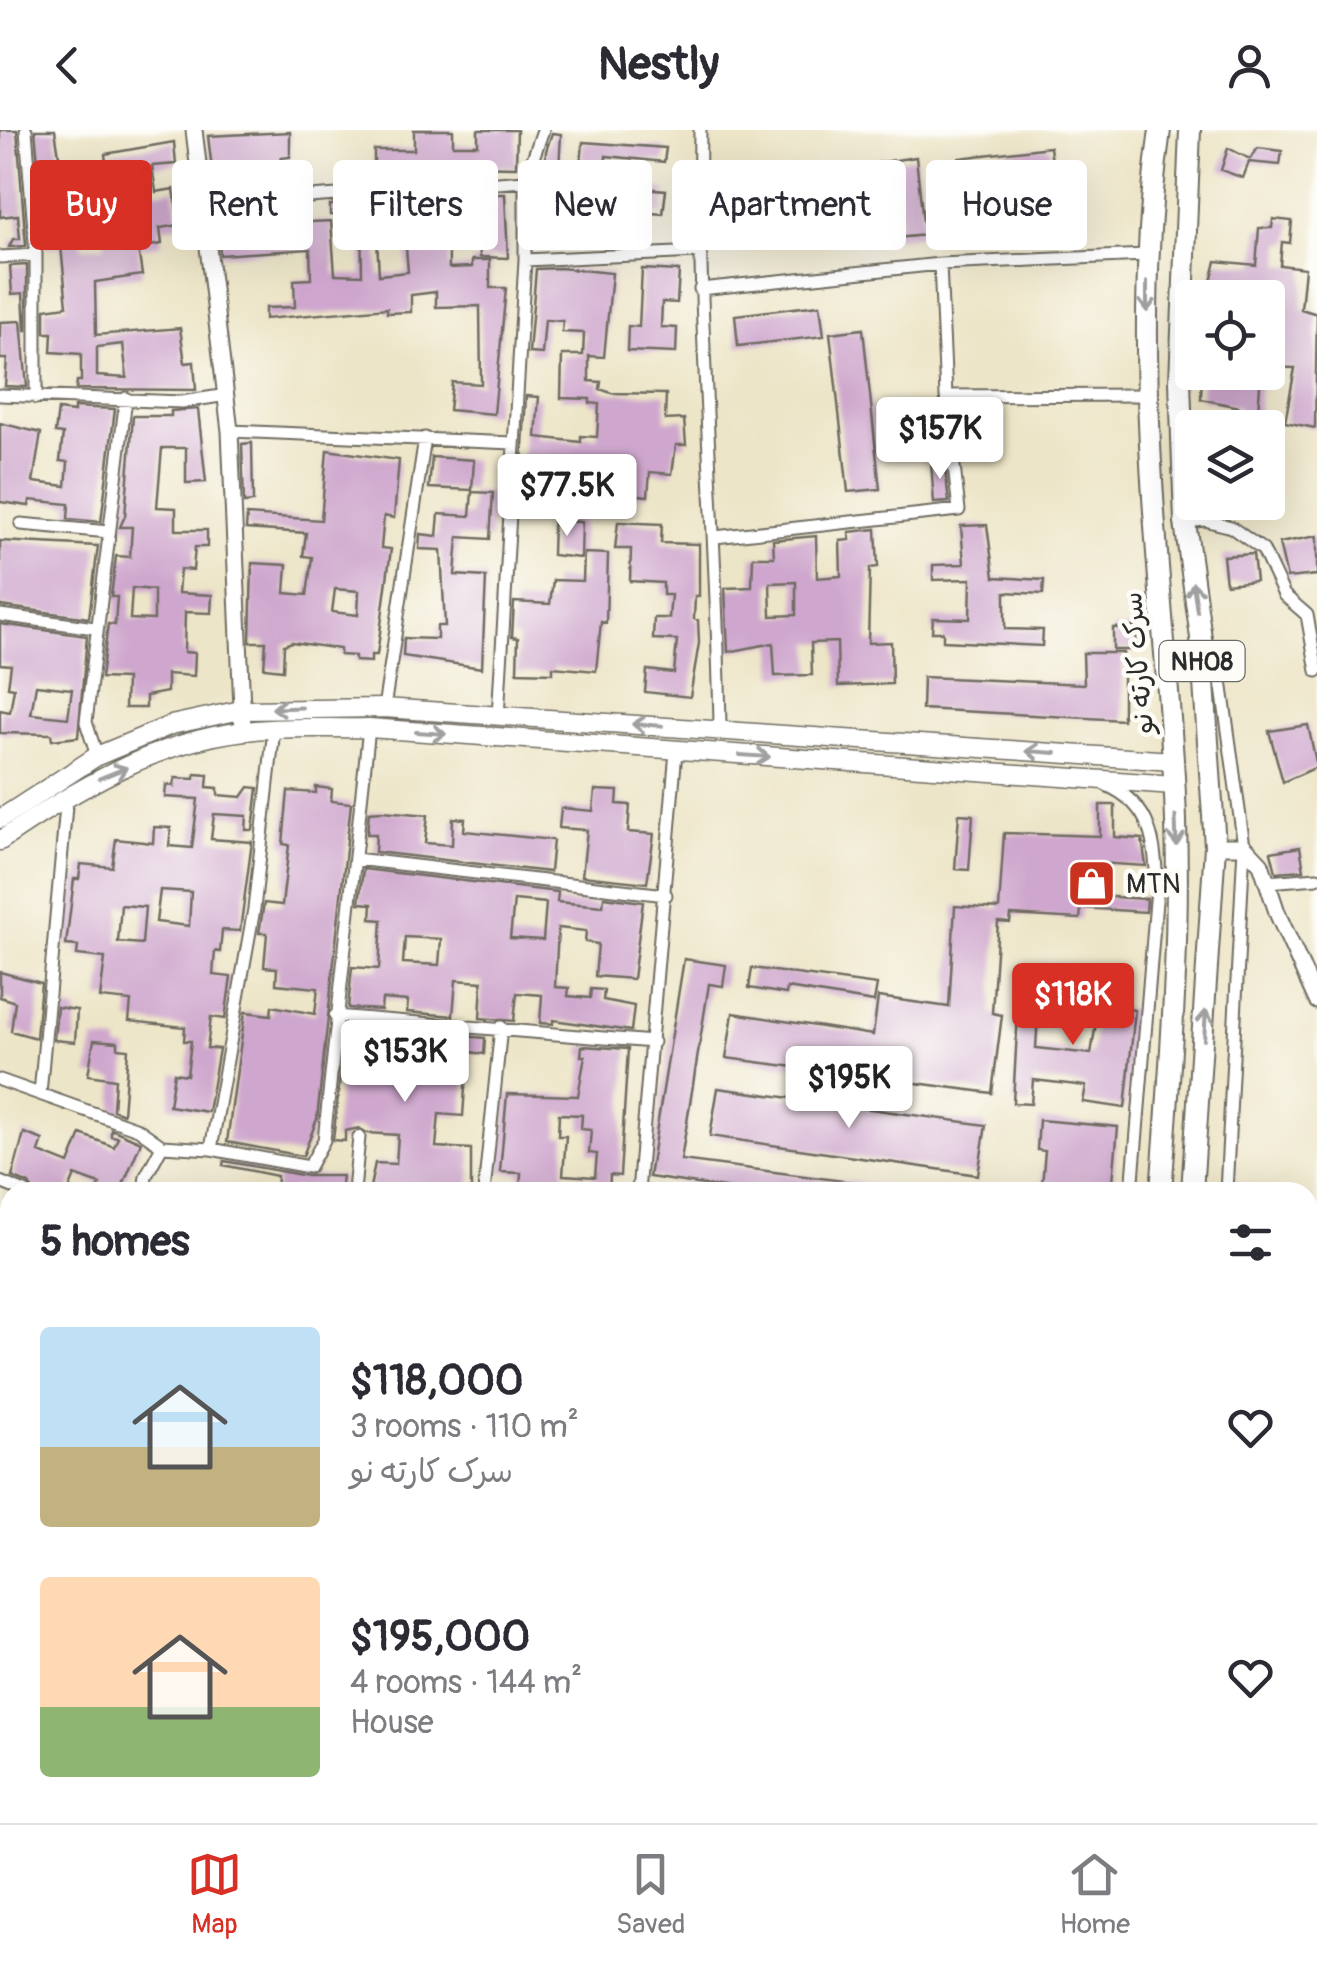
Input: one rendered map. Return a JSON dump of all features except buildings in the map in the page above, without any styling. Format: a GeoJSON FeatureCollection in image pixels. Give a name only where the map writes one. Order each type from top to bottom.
{"type":"FeatureCollection","features":[{"type":"Feature","properties":{"kind":"highway","name":"سرک کارته نو"},"geometry":{"type":"LineString","coordinates":[[1160,130],[1146,254],[1147,394],[1173,761],[1177,874],[1171,1062],[1162,1182]]}},
{"type":"Feature","properties":{"kind":"highway","name":"NH08"},"geometry":{"type":"LineString","coordinates":[[1190,130],[1185,173],[1180,381],[1185,522],[1200,638],[1215,846],[1193,1182]]}},
{"type":"Feature","properties":{"kind":"highway"},"geometry":{"type":"LineString","coordinates":[[1171,1062],[1202,1064]]}},
{"type":"Feature","properties":{"kind":"main road"},"geometry":{"type":"LineString","coordinates":[[0,819],[97,756],[170,725],[241,710],[384,708],[1173,761]]}},
{"type":"Feature","properties":{"kind":"main road"},"geometry":{"type":"LineString","coordinates":[[0,842],[67,795],[186,745],[243,731],[274,729],[369,728],[1174,785]]}},
{"type":"Feature","properties":{"kind":"main road"},"geometry":{"type":"LineString","coordinates":[[1092,780],[1093,756]]}},
{"type":"Feature","properties":{"kind":"street"},"geometry":{"type":"LineString","coordinates":[[26,130],[36,255],[36,398]]}},
{"type":"Feature","properties":{"kind":"street"},"geometry":{"type":"LineString","coordinates":[[194,130],[197,160]]}},
{"type":"Feature","properties":{"kind":"street"},"geometry":{"type":"LineString","coordinates":[[532,160],[543,130]]}},
{"type":"Feature","properties":{"kind":"street"},"geometry":{"type":"LineString","coordinates":[[700,130],[698,252],[715,538],[720,728]]}},
{"type":"Feature","properties":{"kind":"street"},"geometry":{"type":"LineString","coordinates":[[313,197],[518,181]]}},
{"type":"Feature","properties":{"kind":"street"},"geometry":{"type":"LineString","coordinates":[[208,250],[230,430],[243,731]]}},
{"type":"Feature","properties":{"kind":"street"},"geometry":{"type":"LineString","coordinates":[[498,717],[525,250]]}},
{"type":"Feature","properties":{"kind":"street"},"geometry":{"type":"LineString","coordinates":[[525,260],[698,252]]}},
{"type":"Feature","properties":{"kind":"street"},"geometry":{"type":"LineString","coordinates":[[700,289],[940,264],[1146,254]]}},
{"type":"Feature","properties":{"kind":"street"},"geometry":{"type":"LineString","coordinates":[[0,257],[36,255]]}},
{"type":"Feature","properties":{"kind":"street"},"geometry":{"type":"LineString","coordinates":[[715,538],[959,510],[946,396],[940,264]]}},
{"type":"Feature","properties":{"kind":"street"},"geometry":{"type":"LineString","coordinates":[[946,396],[1147,394]]}},
{"type":"Feature","properties":{"kind":"street"},"geometry":{"type":"LineString","coordinates":[[0,395],[182,402],[226,395]]}},
{"type":"Feature","properties":{"kind":"street"},"geometry":{"type":"LineString","coordinates":[[97,756],[86,722],[126,398]]}},
{"type":"Feature","properties":{"kind":"street"},"geometry":{"type":"LineString","coordinates":[[230,430],[513,443]]}},
{"type":"Feature","properties":{"kind":"street"},"geometry":{"type":"LineString","coordinates":[[384,708],[425,438]]}},
{"type":"Feature","properties":{"kind":"street"},"geometry":{"type":"LineString","coordinates":[[1185,522],[1205,520],[1232,527],[1263,550],[1284,595],[1307,615],[1317,671]]}},
{"type":"Feature","properties":{"kind":"street"},"geometry":{"type":"LineString","coordinates":[[20,524],[109,532]]}},
{"type":"Feature","properties":{"kind":"street"},"geometry":{"type":"LineString","coordinates":[[0,616],[95,628]]}},
{"type":"Feature","properties":{"kind":"street"},"geometry":{"type":"LineString","coordinates":[[1200,638],[1220,666],[1244,846],[1227,1182]]}},
{"type":"Feature","properties":{"kind":"street"},"geometry":{"type":"LineString","coordinates":[[0,1080],[138,1129],[162,1146],[211,1149],[309,1167],[324,1140],[334,1016],[369,728]]}},
{"type":"Feature","properties":{"kind":"street"},"geometry":{"type":"LineString","coordinates":[[211,1149],[254,908],[274,729]]}},
{"type":"Feature","properties":{"kind":"street"},"geometry":{"type":"LineString","coordinates":[[639,1182],[676,751]]}},
{"type":"Feature","properties":{"kind":"street"},"geometry":{"type":"LineString","coordinates":[[1092,780],[1122,792],[1144,812],[1155,840],[1157,888],[1133,1182]]}},
{"type":"Feature","properties":{"kind":"street"},"geometry":{"type":"LineString","coordinates":[[40,1094],[67,795]]}},
{"type":"Feature","properties":{"kind":"street"},"geometry":{"type":"LineString","coordinates":[[1215,846],[1244,846],[1261,864],[1278,915],[1317,1001]]}},
{"type":"Feature","properties":{"kind":"street"},"geometry":{"type":"LineString","coordinates":[[355,860],[666,895]]}},
{"type":"Feature","properties":{"kind":"street"},"geometry":{"type":"LineString","coordinates":[[1268,882],[1317,878]]}},
{"type":"Feature","properties":{"kind":"street"},"geometry":{"type":"LineString","coordinates":[[334,1016],[501,1026],[653,1042]]}},
{"type":"Feature","properties":{"kind":"street"},"geometry":{"type":"LineString","coordinates":[[485,1182],[501,1026]]}},
{"type":"Feature","properties":{"kind":"street"},"geometry":{"type":"LineString","coordinates":[[355,1182],[359,1137]]}},
{"type":"Feature","properties":{"kind":"street"},"geometry":{"type":"LineString","coordinates":[[145,1182],[162,1146]]}},
{"type":"Feature","properties":{"kind":"place","name":"MTN"},"geometry":{"type":"Point","coordinates":[1091,883]}}]}
